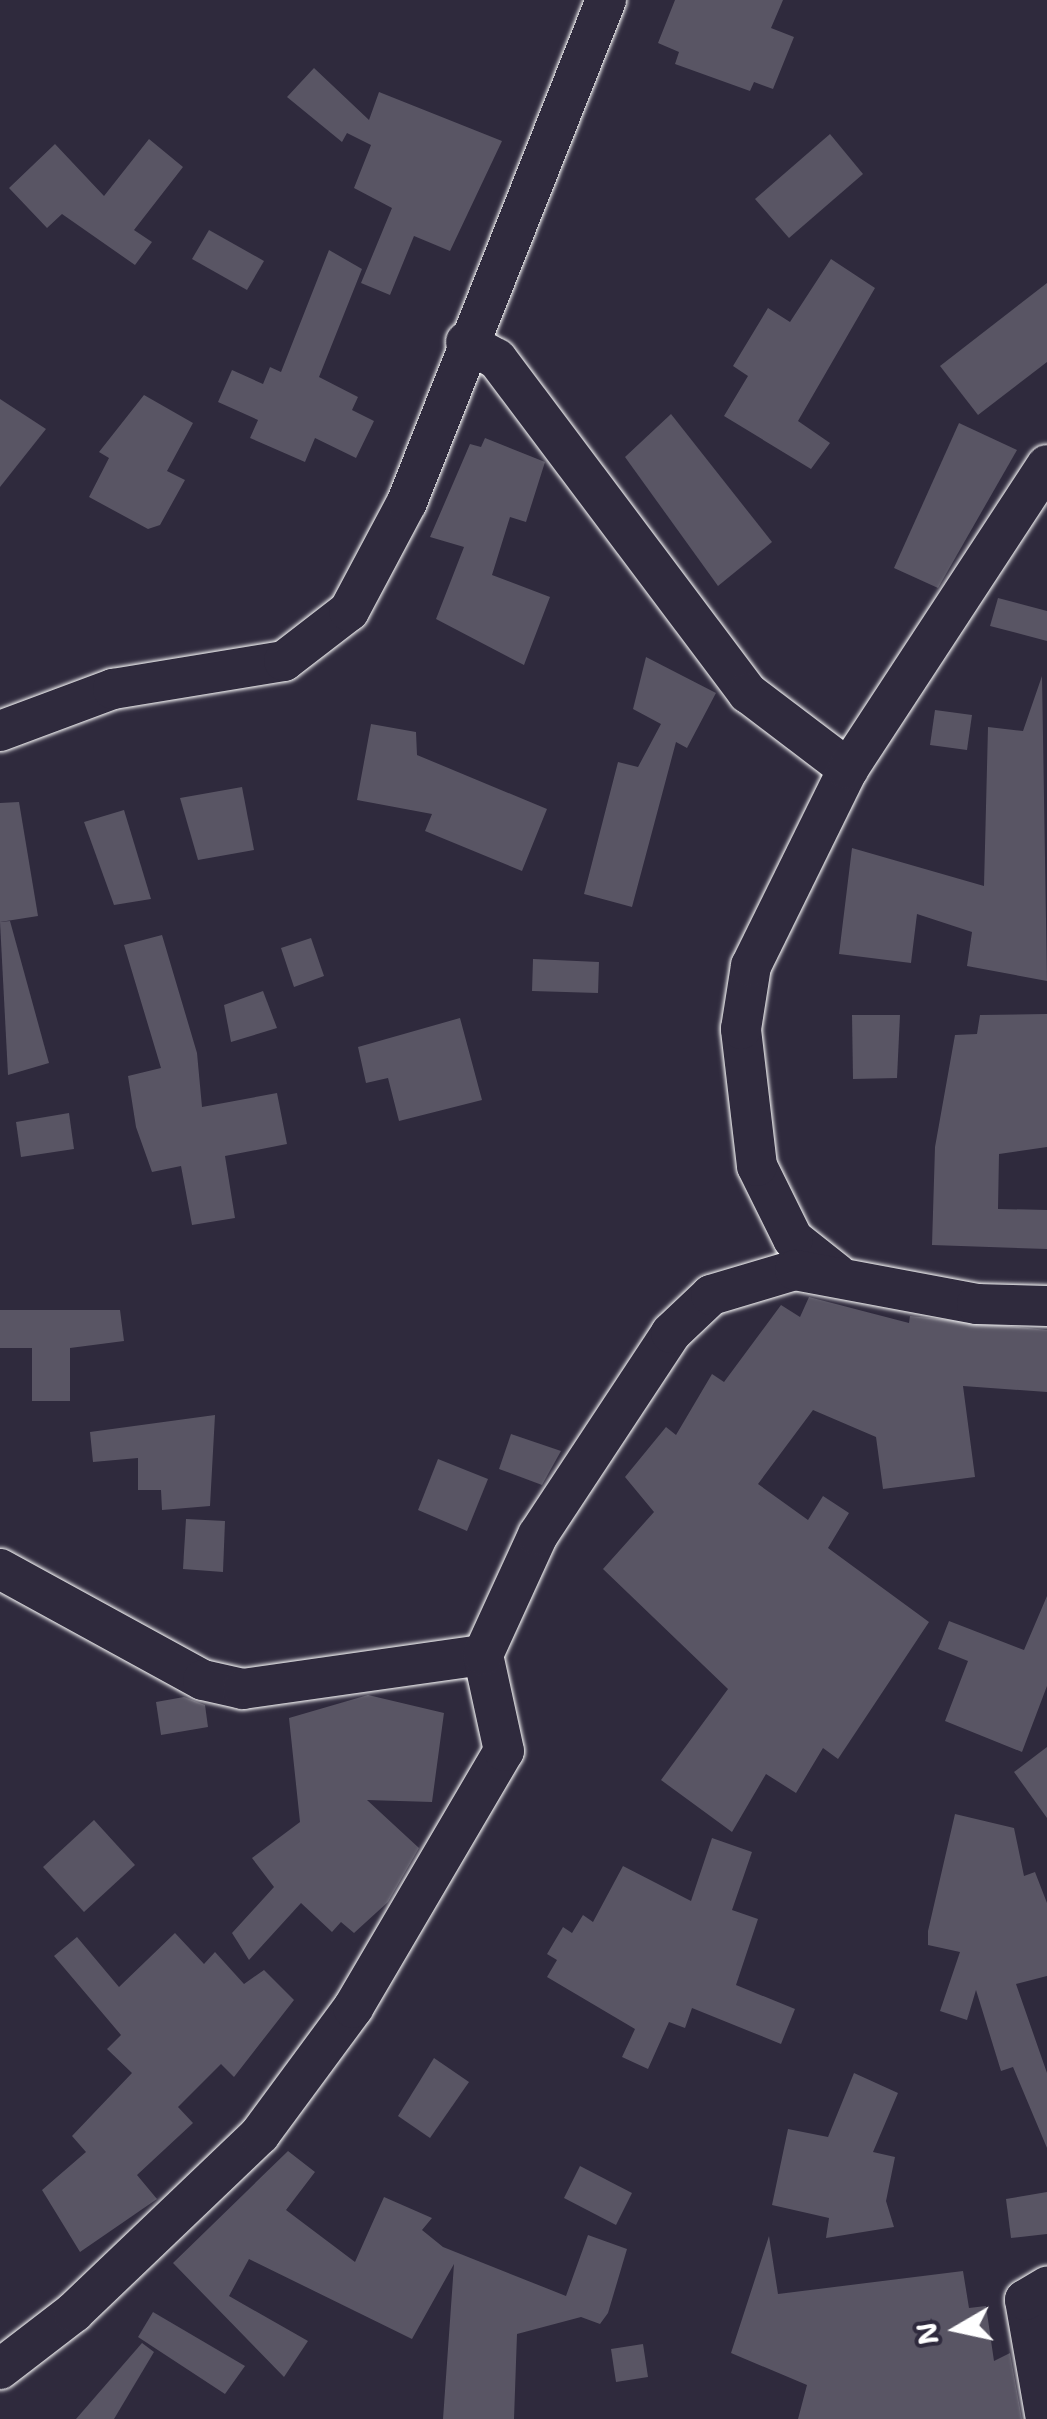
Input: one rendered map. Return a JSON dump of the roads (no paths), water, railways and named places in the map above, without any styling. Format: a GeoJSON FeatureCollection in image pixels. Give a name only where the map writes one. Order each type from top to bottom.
{"type":"FeatureCollection","features":[{"type":"Feature","properties":{"kind":"street"},"geometry":{"type":"LineString","coordinates":[[0,731],[113,689],[284,661],[325,636],[372,577],[606,0]]}},
{"type":"Feature","properties":{"kind":"street"},"geometry":{"type":"LineString","coordinates":[[466,342],[497,359],[748,694],[848,769]]}},
{"type":"Feature","properties":{"kind":"street"},"geometry":{"type":"LineString","coordinates":[[837,1274],[792,1239],[770,1200],[746,1114],[741,1029],[751,966],[848,769],[1047,465]]}},
{"type":"Feature","properties":{"kind":"street"},"geometry":{"type":"LineString","coordinates":[[0,2369],[74,2312],[260,2134],[320,2058],[504,1751],[483,1655],[538,1534],[671,1333],[711,1294],[746,1278],[837,1274],[977,1304],[1047,1306]]}},
{"type":"Feature","properties":{"kind":"street"},"geometry":{"type":"LineString","coordinates":[[0,1569],[202,1680],[242,1688],[483,1655]]}},
{"type":"Feature","properties":{"kind":"street"},"geometry":{"type":"LineString","coordinates":[[1046,2419],[1025,2300],[1047,2287]]}}]}
